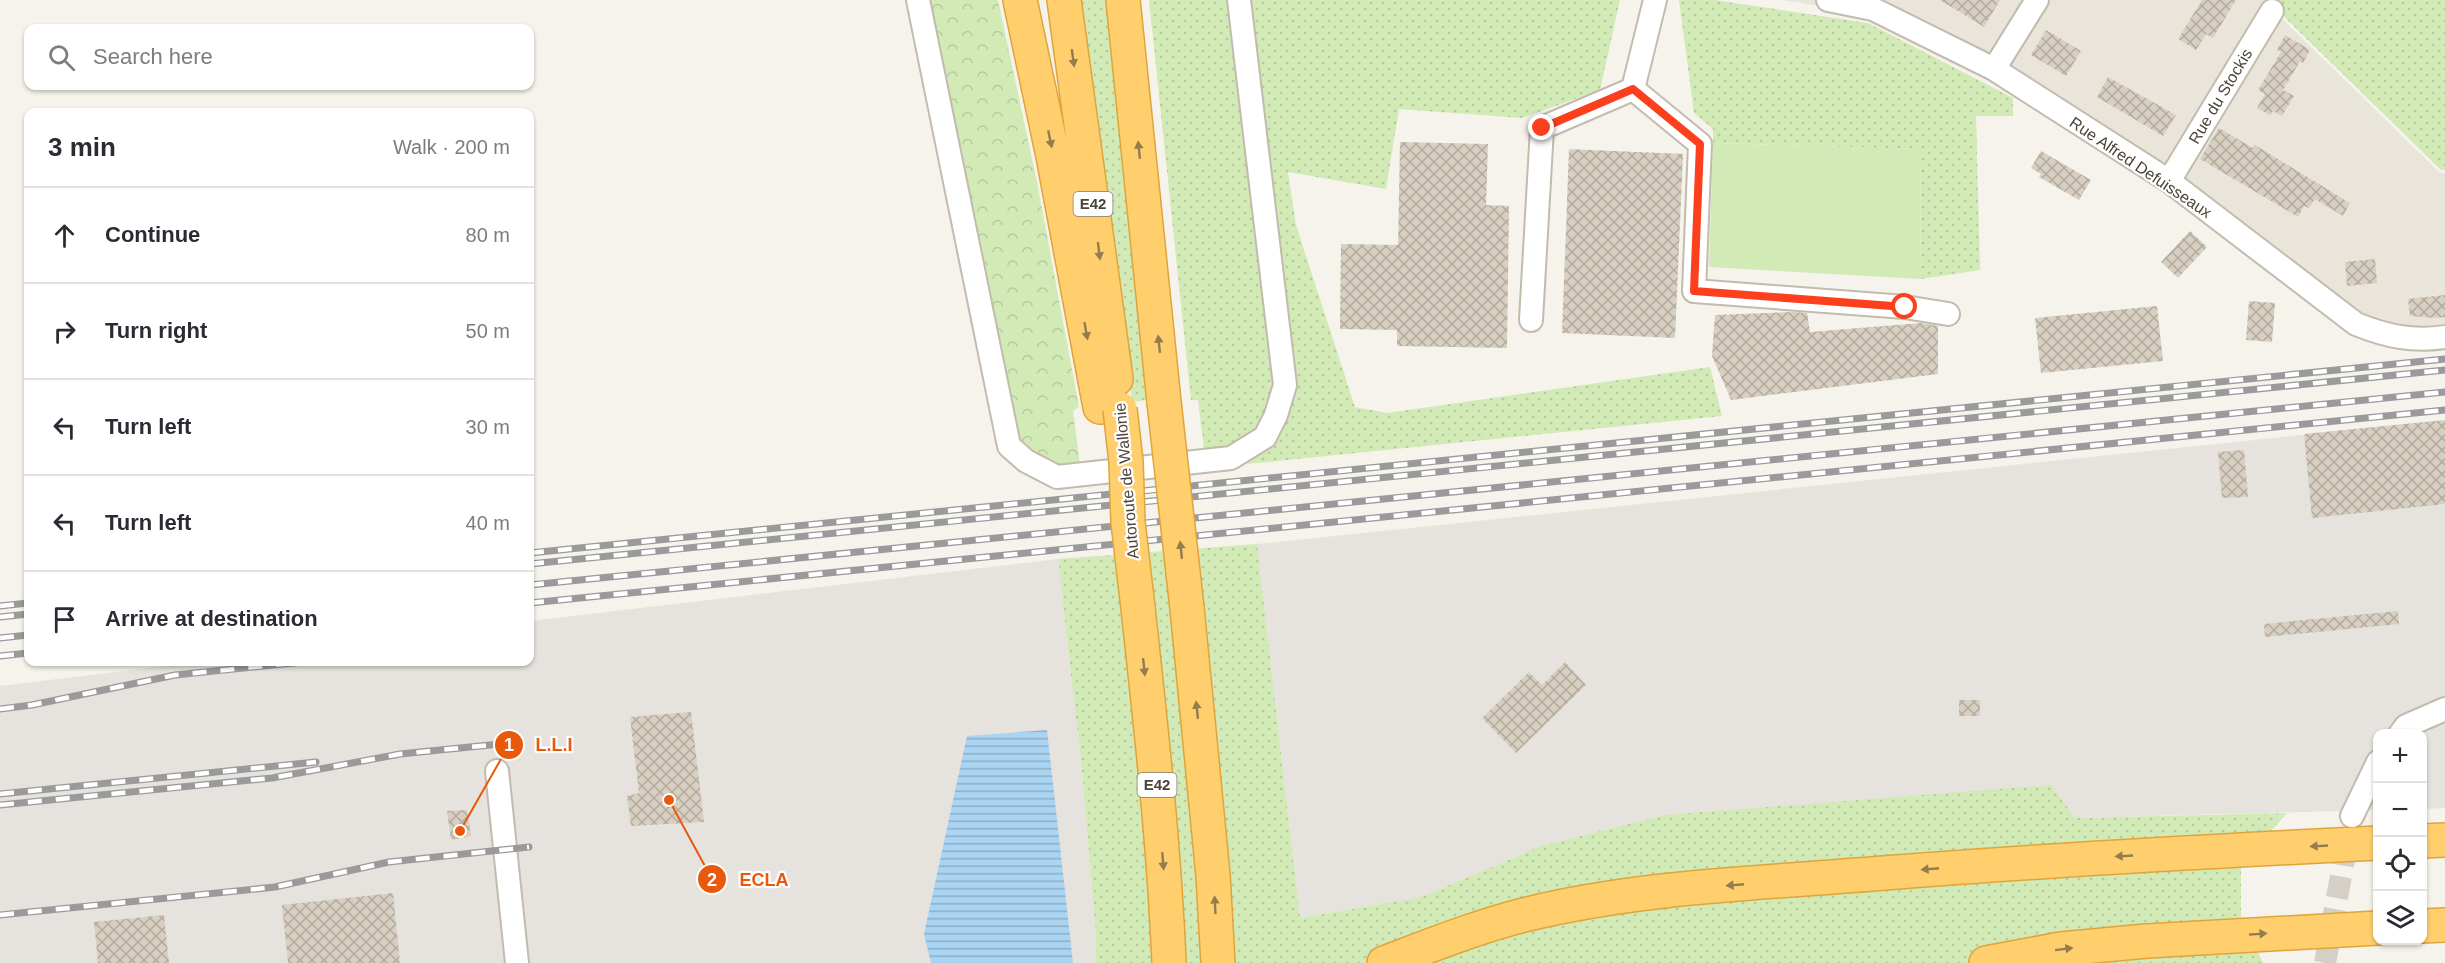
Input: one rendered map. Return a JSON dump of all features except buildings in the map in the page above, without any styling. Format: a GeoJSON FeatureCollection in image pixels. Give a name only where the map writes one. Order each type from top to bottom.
{"type":"FeatureCollection","features":[{"type":"Feature","properties":{"kind":"highway"},"geometry":{"type":"LineString","coordinates":[[1020,0],[1110,408]]}},
{"type":"Feature","properties":{"kind":"highway","name":"Autoroute de Wallonie"},"geometry":{"type":"LineString","coordinates":[[1064,0],[1110,408],[1126,462],[1128,522],[1157,788],[1169,963]]}},
{"type":"Feature","properties":{"kind":"highway"},"geometry":{"type":"LineString","coordinates":[[1123,0],[1187,609],[1213,875],[1218,963]]}},
{"type":"Feature","properties":{"kind":"highway"},"geometry":{"type":"LineString","coordinates":[[2427,841],[2445,840]]}},
{"type":"Feature","properties":{"kind":"highway"},"geometry":{"type":"LineString","coordinates":[[1384,963],[1454,936],[1528,914],[1597,901],[1694,888],[2001,864],[2373,843]]}},
{"type":"Feature","properties":{"kind":"highway"},"geometry":{"type":"LineString","coordinates":[[2427,926],[2445,925]]}},
{"type":"Feature","properties":{"kind":"highway"},"geometry":{"type":"LineString","coordinates":[[1986,963],[2061,950],[2147,941],[2373,928]]}},
{"type":"Feature","properties":{"kind":"street"},"geometry":{"type":"LineString","coordinates":[[918,0],[1009,446],[1026,461],[1057,477],[1231,458],[1265,437],[1276,415],[1285,385],[1239,0]]}},
{"type":"Feature","properties":{"kind":"street"},"geometry":{"type":"LineString","coordinates":[[1633,89],[1655,0]]}},
{"type":"Feature","properties":{"kind":"street","name":"Rue Alfred Defuisseaux"},"geometry":{"type":"LineString","coordinates":[[1828,0],[1873,9],[1994,69],[2169,181],[2356,324],[2386,336],[2427,340],[2445,338]]}},
{"type":"Feature","properties":{"kind":"street"},"geometry":{"type":"LineString","coordinates":[[1994,69],[2037,0]]}},
{"type":"Feature","properties":{"kind":"street","name":"Rue du Stockis"},"geometry":{"type":"LineString","coordinates":[[2169,181],[2272,11]]}},
{"type":"Feature","properties":{"kind":"street"},"geometry":{"type":"LineString","coordinates":[[1633,89],[1700,144],[1694,291],[1905,307],[1948,314]]}},
{"type":"Feature","properties":{"kind":"street"},"geometry":{"type":"LineString","coordinates":[[1531,320],[1542,128],[1633,89]]}},
{"type":"Feature","properties":{"kind":"street"},"geometry":{"type":"LineString","coordinates":[[2405,729],[2445,709]]}},
{"type":"Feature","properties":{"kind":"street"},"geometry":{"type":"LineString","coordinates":[[497,771],[517,963]]}},
{"type":"Feature","properties":{"kind":"street"},"geometry":{"type":"LineString","coordinates":[[2352,816],[2373,772]]}},
{"type":"Feature","properties":{"kind":"shaded area"},"geometry":{"type":"Polygon","coordinates":[[[1782,0],[2263,0],[2440,173],[2445,173],[2445,334],[2386,333],[1998,79],[1870,14],[1782,0]]]}},
{"type":"Feature","properties":{"kind":"shaded area"},"geometry":{"type":"Polygon","coordinates":[[[2445,420],[2445,808],[2427,809],[2427,729],[2373,729],[2373,810],[2074,818],[1541,846],[1421,897],[1300,918],[1257,544],[2445,420]]]}},
{"type":"Feature","properties":{"kind":"shaded area"},"geometry":{"type":"Polygon","coordinates":[[[1058,559],[1082,772],[1096,934],[1096,963],[0,963],[0,686],[165,666],[534,666],[534,621],[1058,559]]]}},
{"type":"Feature","properties":{"kind":"green space"},"geometry":{"type":"Polygon","coordinates":[[[921,0],[998,0],[1037,182],[1079,407],[1073,411],[1081,471],[1051,467],[1023,445],[1012,429],[921,0]]]}},
{"type":"Feature","properties":{"kind":"green space"},"geometry":{"type":"Polygon","coordinates":[[[1078,0],[1106,0],[1147,400],[1132,402],[1101,145],[1078,0]]]}},
{"type":"Feature","properties":{"kind":"green space"},"geometry":{"type":"Polygon","coordinates":[[[1149,0],[1226,0],[1277,387],[1259,430],[1232,448],[1205,456],[1198,400],[1191,400],[1149,0]]]}},
{"type":"Feature","properties":{"kind":"green space"},"geometry":{"type":"Polygon","coordinates":[[[1244,0],[1620,0],[1600,90],[1522,118],[1399,109],[1386,189],[1288,172],[1296,225],[1355,407],[1387,413],[1710,367],[1722,416],[1247,464],[1270,446],[1286,415],[1244,0]]]}},
{"type":"Feature","properties":{"kind":"green space"},"geometry":{"type":"Polygon","coordinates":[[[1679,0],[1714,0],[1868,23],[2013,98],[2013,116],[1976,116],[1980,270],[1921,279],[1920,149],[1713,143],[1713,129],[1694,113],[1679,0]]]}},
{"type":"Feature","properties":{"kind":"green space"},"geometry":{"type":"Polygon","coordinates":[[[2267,0],[2445,0],[2445,170],[2441,170],[2267,0]]]}},
{"type":"Feature","properties":{"kind":"green space"},"geometry":{"type":"Polygon","coordinates":[[[1713,143],[1920,149],[1921,279],[1709,267],[1713,143]]]}},
{"type":"Feature","properties":{"kind":"green space"},"geometry":{"type":"Polygon","coordinates":[[[1257,544],[1300,918],[1421,897],[1541,846],[1665,815],[2051,785],[2075,818],[2287,813],[2241,865],[2241,917],[2263,963],[1096,963],[1096,934],[1082,772],[1058,559],[1257,544]]]}},
{"type":"Feature","properties":{"kind":"water"},"geometry":{"type":"Polygon","coordinates":[[[1047,730],[1073,963],[931,963],[924,934],[967,736],[1047,730]]]}},
{"type":"Feature","properties":{"kind":"tunnel"},"geometry":{"type":"LineString","coordinates":[[2325,963],[2349,832]]}},
{"type":"Feature","properties":{"kind":"railway"},"geometry":{"type":"LineString","coordinates":[[534,553],[2445,359]]}},
{"type":"Feature","properties":{"kind":"railway"},"geometry":{"type":"LineString","coordinates":[[534,564],[2445,370]]}},
{"type":"Feature","properties":{"kind":"railway"},"geometry":{"type":"LineString","coordinates":[[534,585],[2445,392]]}},
{"type":"Feature","properties":{"kind":"railway"},"geometry":{"type":"LineString","coordinates":[[534,603],[2445,410]]}},
{"type":"Feature","properties":{"kind":"railway"},"geometry":{"type":"LineString","coordinates":[[0,606],[24,603]]}},
{"type":"Feature","properties":{"kind":"railway"},"geometry":{"type":"LineString","coordinates":[[0,617],[24,614]]}},
{"type":"Feature","properties":{"kind":"railway"},"geometry":{"type":"LineString","coordinates":[[0,638],[24,635]]}},
{"type":"Feature","properties":{"kind":"railway"},"geometry":{"type":"LineString","coordinates":[[0,656],[24,653]]}},
{"type":"Feature","properties":{"kind":"railway"},"geometry":{"type":"LineString","coordinates":[[0,709],[32,705],[175,675],[264,666]]}},
{"type":"Feature","properties":{"kind":"railway"},"geometry":{"type":"LineString","coordinates":[[0,805],[272,778],[400,754],[500,744]]}},
{"type":"Feature","properties":{"kind":"railway"},"geometry":{"type":"LineString","coordinates":[[0,794],[316,762]]}},
{"type":"Feature","properties":{"kind":"railway"},"geometry":{"type":"LineString","coordinates":[[0,915],[275,887],[389,862],[529,847]]}},
{"type":"Feature","properties":{"kind":"place","name":"ECLA"},"geometry":{"type":"Point","coordinates":[669,800]}},
{"type":"Feature","properties":{"kind":"place","name":"L.L.I"},"geometry":{"type":"Point","coordinates":[460,831]}},
{"type":"Feature","properties":{"kind":"route"},"geometry":{"type":"LineString","coordinates":[[1542,128],[1633,89],[1700,144],[1694,291],[1905,307]]}}]}
